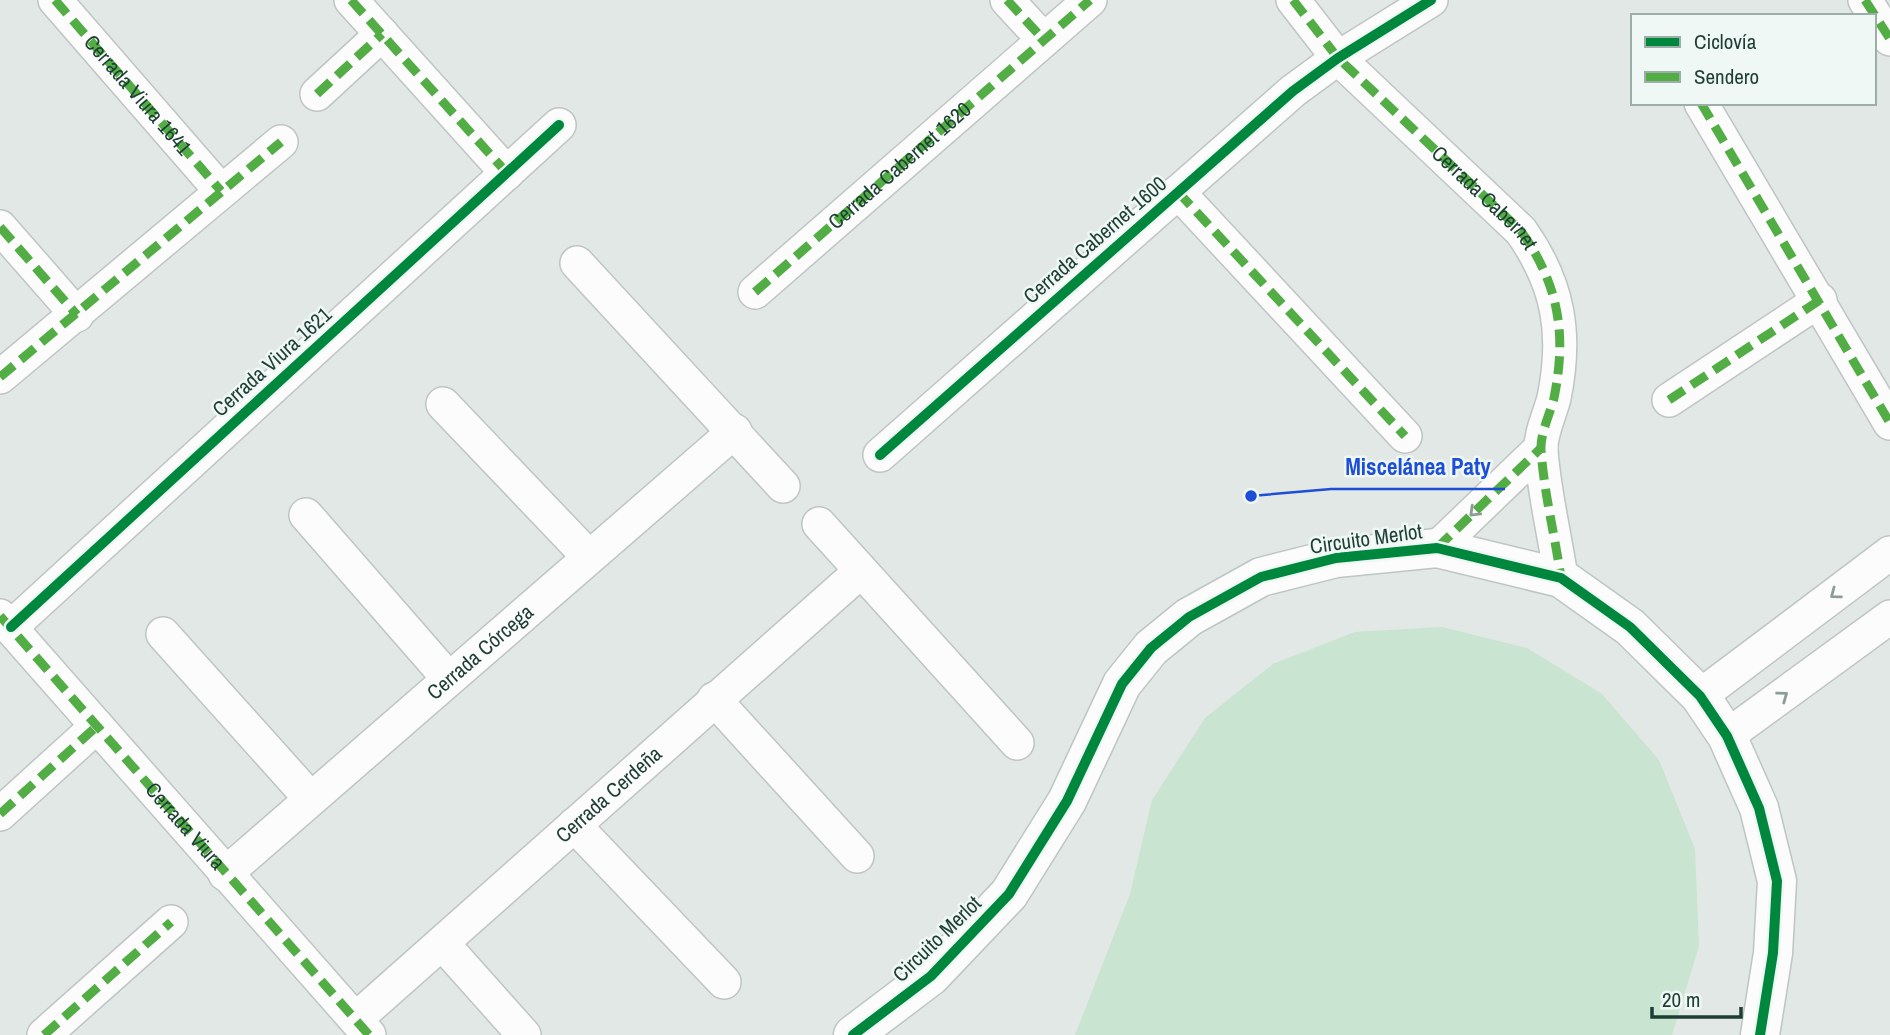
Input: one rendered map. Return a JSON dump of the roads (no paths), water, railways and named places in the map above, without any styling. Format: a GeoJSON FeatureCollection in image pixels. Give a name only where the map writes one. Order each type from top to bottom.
{"type":"FeatureCollection","features":[{"type":"Feature","properties":{"kind":"street","name":"Cerrada Viura 1641"},"geometry":{"type":"LineString","coordinates":[[55,0],[221,191]]}},
{"type":"Feature","properties":{"kind":"street"},"geometry":{"type":"LineString","coordinates":[[351,0],[506,173]]}},
{"type":"Feature","properties":{"kind":"street"},"geometry":{"type":"LineString","coordinates":[[1006,0],[1044,40]]}},
{"type":"Feature","properties":{"kind":"street","name":"Cerrada Cabernet 1620"},"geometry":{"type":"LineString","coordinates":[[755,292],[1090,0]]}},
{"type":"Feature","properties":{"kind":"street","name":"Cerrada Cabernet"},"geometry":{"type":"LineString","coordinates":[[1293,0],[1338,58],[1521,230],[1538,256],[1559,314],[1561,342],[1557,380],[1541,447],[1561,578]]}},
{"type":"Feature","properties":{"kind":"street","name":"Cerrada Cabernet 1600"},"geometry":{"type":"LineString","coordinates":[[880,455],[1293,91],[1338,58],[1430,0]]}},
{"type":"Feature","properties":{"kind":"street"},"geometry":{"type":"LineString","coordinates":[[1876,17],[1890,39]]}},
{"type":"Feature","properties":{"kind":"street"},"geometry":{"type":"LineString","coordinates":[[317,94],[382,34]]}},
{"type":"Feature","properties":{"kind":"street"},"geometry":{"type":"LineString","coordinates":[[1702,105],[1820,300],[1890,423]]}},
{"type":"Feature","properties":{"kind":"street","name":"Cerrada Viura 1621"},"geometry":{"type":"LineString","coordinates":[[6,622],[559,125]]}},
{"type":"Feature","properties":{"kind":"street"},"geometry":{"type":"LineString","coordinates":[[0,377],[77,316],[281,142]]}},
{"type":"Feature","properties":{"kind":"street","name":"Cerrada Cabernet 1600"},"geometry":{"type":"LineString","coordinates":[[1178,192],[1405,436]]}},
{"type":"Feature","properties":{"kind":"street"},"geometry":{"type":"LineString","coordinates":[[0,227],[77,316]]}},
{"type":"Feature","properties":{"kind":"street"},"geometry":{"type":"LineString","coordinates":[[577,263],[783,486]]}},
{"type":"Feature","properties":{"kind":"street"},"geometry":{"type":"LineString","coordinates":[[1669,400],[1820,300]]}},
{"type":"Feature","properties":{"kind":"street"},"geometry":{"type":"LineString","coordinates":[[443,404],[589,558]]}},
{"type":"Feature","properties":{"kind":"street","name":"Cerrada Córcega"},"geometry":{"type":"LineString","coordinates":[[225,874],[735,431]]}},
{"type":"Feature","properties":{"kind":"street"},"geometry":{"type":"LineString","coordinates":[[1437,548],[1541,447]]}},
{"type":"Feature","properties":{"kind":"street"},"geometry":{"type":"LineString","coordinates":[[306,515],[449,679]]}},
{"type":"Feature","properties":{"kind":"street"},"geometry":{"type":"LineString","coordinates":[[819,524],[1017,743]]}},
{"type":"Feature","properties":{"kind":"street","name":"Circuito Merlot"},"geometry":{"type":"LineString","coordinates":[[853,1035],[931,976],[1009,894],[1067,801],[1122,684],[1151,649],[1189,617],[1261,577],[1336,558],[1437,548],[1561,578],[1630,627],[1700,696],[1727,736],[1759,808],[1777,881],[1773,953],[1760,1035]]}},
{"type":"Feature","properties":{"kind":"street"},"geometry":{"type":"LineString","coordinates":[[1700,696],[1890,553]]}},
{"type":"Feature","properties":{"kind":"street","name":"Cerrada Cerdeña"},"geometry":{"type":"LineString","coordinates":[[363,1027],[442,943],[861,570]]}},
{"type":"Feature","properties":{"kind":"street"},"geometry":{"type":"LineString","coordinates":[[1727,736],[1890,617]]}},
{"type":"Feature","properties":{"kind":"street","name":"Cerrada Viura"},"geometry":{"type":"LineString","coordinates":[[6,622],[225,874],[363,1027]]}},
{"type":"Feature","properties":{"kind":"street"},"geometry":{"type":"LineString","coordinates":[[163,634],[311,799]]}},
{"type":"Feature","properties":{"kind":"street"},"geometry":{"type":"LineString","coordinates":[[714,699],[857,856]]}},
{"type":"Feature","properties":{"kind":"street"},"geometry":{"type":"LineString","coordinates":[[3,806],[97,726]]}},
{"type":"Feature","properties":{"kind":"street"},"geometry":{"type":"LineString","coordinates":[[575,825],[724,982]]}},
{"type":"Feature","properties":{"kind":"street"},"geometry":{"type":"LineString","coordinates":[[44,1035],[171,922]]}},
{"type":"Feature","properties":{"kind":"street"},"geometry":{"type":"LineString","coordinates":[[442,943],[524,1035]]}},
{"type":"Feature","properties":{"kind":"place","name":"Miscelánea Paty"},"geometry":{"type":"Point","coordinates":[1251,496]}}]}
